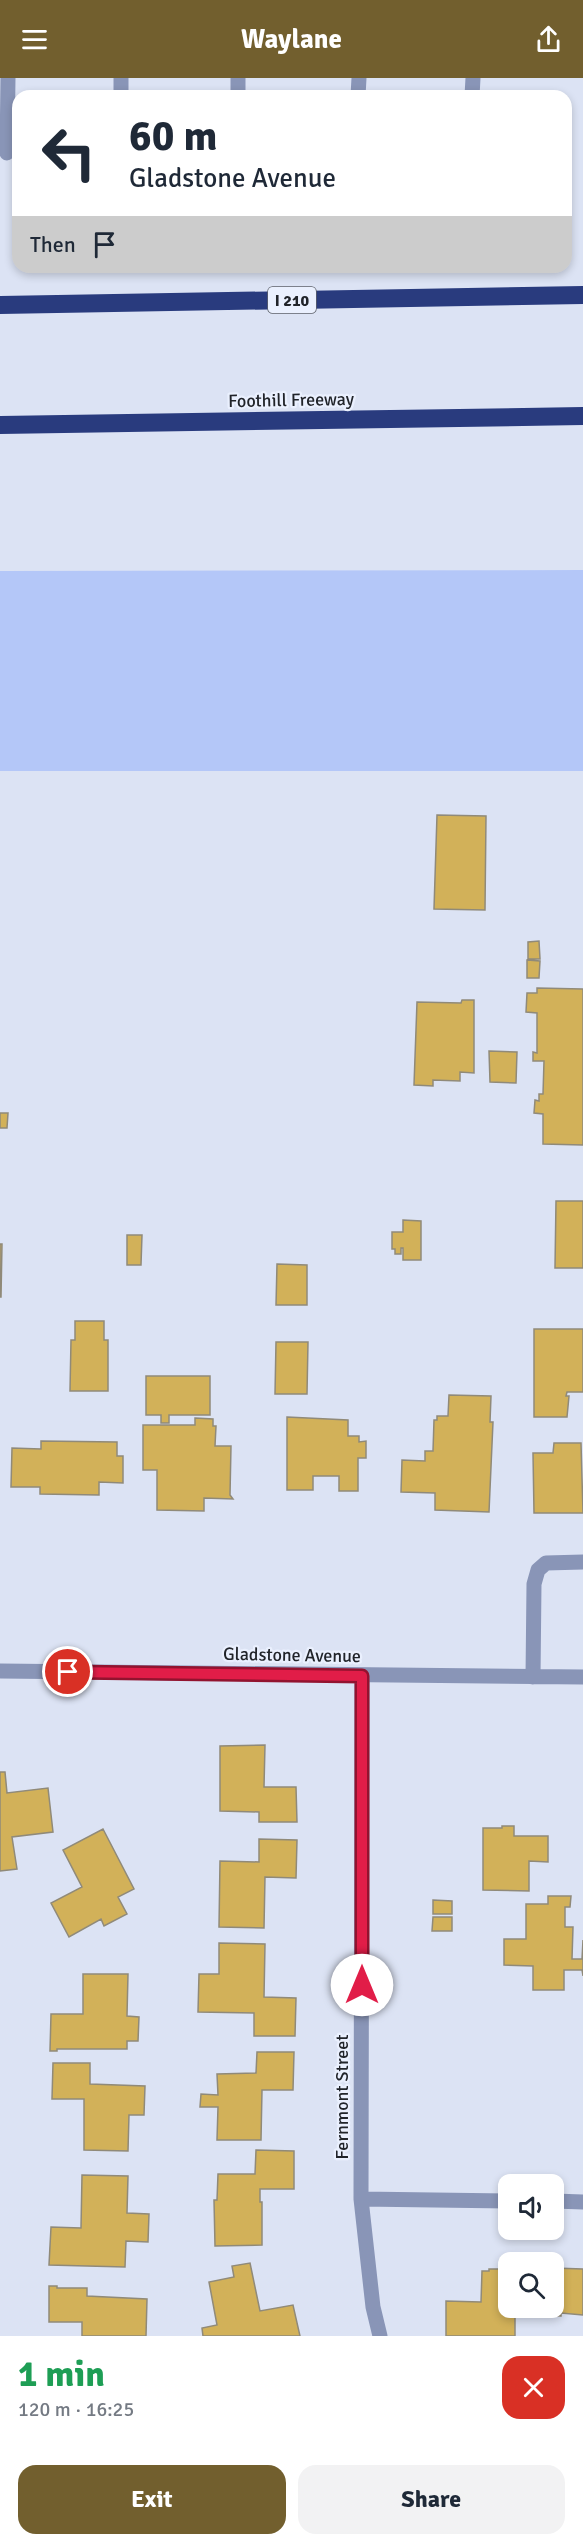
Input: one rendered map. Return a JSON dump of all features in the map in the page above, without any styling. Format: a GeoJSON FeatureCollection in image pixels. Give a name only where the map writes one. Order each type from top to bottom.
{"type":"FeatureCollection","features":[{"type":"Feature","properties":{"kind":"highway","name":"I 210"},"geometry":{"type":"LineString","coordinates":[[0,305],[583,295]]}},
{"type":"Feature","properties":{"kind":"highway","name":"Foothill Freeway"},"geometry":{"type":"LineString","coordinates":[[0,425],[583,416]]}},
{"type":"Feature","properties":{"kind":"street"},"geometry":{"type":"LineString","coordinates":[[7,153],[8,78]]}},
{"type":"Feature","properties":{"kind":"street"},"geometry":{"type":"LineString","coordinates":[[533,1677],[534,1584],[538,1570],[546,1563],[583,1562]]}},
{"type":"Feature","properties":{"kind":"street","name":"Gladstone Avenue"},"geometry":{"type":"LineString","coordinates":[[0,1671],[583,1677]]}},
{"type":"Feature","properties":{"kind":"street","name":"Fernmont Street"},"geometry":{"type":"LineString","coordinates":[[362,1676],[362,2199],[373,2307],[380,2336]]}},
{"type":"Feature","properties":{"kind":"street"},"geometry":{"type":"LineString","coordinates":[[362,2199],[498,2201]]}},
{"type":"Feature","properties":{"kind":"street"},"geometry":{"type":"LineString","coordinates":[[564,2201],[583,2202]]}},
{"type":"Feature","properties":{"kind":"shaded area"},"geometry":{"type":"Polygon","coordinates":[[[583,570],[583,771],[0,771],[0,571],[583,570]]]}},
{"type":"Feature","properties":{"kind":"building"},"geometry":{"type":"Polygon","coordinates":[[[437,815],[486,816],[485,910],[434,909],[437,815]]]}},
{"type":"Feature","properties":{"kind":"building"},"geometry":{"type":"Polygon","coordinates":[[[539,941],[540,959],[528,959],[528,942],[539,941]]]}},
{"type":"Feature","properties":{"kind":"building"},"geometry":{"type":"Polygon","coordinates":[[[527,960],[540,961],[539,978],[527,978],[527,960]]]}},
{"type":"Feature","properties":{"kind":"building"},"geometry":{"type":"Polygon","coordinates":[[[537,988],[583,989],[583,1145],[543,1144],[543,1114],[534,1113],[535,1100],[539,1101],[539,1094],[543,1094],[544,1061],[533,1061],[533,1052],[537,1053],[537,1013],[526,1012],[527,993],[537,993],[537,988]]]}},
{"type":"Feature","properties":{"kind":"building"},"geometry":{"type":"Polygon","coordinates":[[[462,1000],[474,1000],[474,1073],[460,1072],[460,1081],[433,1080],[433,1086],[414,1085],[417,1002],[461,1003],[462,1000]]]}},
{"type":"Feature","properties":{"kind":"building"},"geometry":{"type":"Polygon","coordinates":[[[489,1051],[517,1052],[516,1083],[490,1082],[489,1051]]]}},
{"type":"Feature","properties":{"kind":"building"},"geometry":{"type":"Polygon","coordinates":[[[0,1113],[8,1113],[7,1128],[0,1128],[0,1113]]]}},
{"type":"Feature","properties":{"kind":"building"},"geometry":{"type":"Polygon","coordinates":[[[556,1201],[583,1201],[583,1268],[555,1268],[556,1201]]]}},
{"type":"Feature","properties":{"kind":"building"},"geometry":{"type":"Polygon","coordinates":[[[403,1220],[421,1221],[421,1260],[403,1260],[403,1248],[401,1248],[401,1254],[395,1254],[395,1249],[392,1249],[392,1232],[403,1232],[403,1220]]]}},
{"type":"Feature","properties":{"kind":"building"},"geometry":{"type":"Polygon","coordinates":[[[127,1235],[142,1235],[141,1265],[127,1265],[127,1235]]]}},
{"type":"Feature","properties":{"kind":"building"},"geometry":{"type":"Polygon","coordinates":[[[0,1244],[2,1244],[1,1297],[0,1297],[0,1244]]]}},
{"type":"Feature","properties":{"kind":"building"},"geometry":{"type":"Polygon","coordinates":[[[277,1264],[307,1265],[307,1305],[276,1305],[277,1264]]]}},
{"type":"Feature","properties":{"kind":"building"},"geometry":{"type":"Polygon","coordinates":[[[75,1321],[104,1321],[104,1340],[108,1340],[108,1391],[70,1391],[71,1340],[75,1340],[75,1321]]]}},
{"type":"Feature","properties":{"kind":"building"},"geometry":{"type":"Polygon","coordinates":[[[534,1329],[583,1329],[583,1392],[567,1392],[566,1396],[569,1396],[567,1417],[534,1417],[534,1329]]]}},
{"type":"Feature","properties":{"kind":"building"},"geometry":{"type":"Polygon","coordinates":[[[276,1342],[308,1342],[307,1394],[275,1394],[276,1342]]]}},
{"type":"Feature","properties":{"kind":"building"},"geometry":{"type":"Polygon","coordinates":[[[146,1376],[210,1376],[210,1415],[169,1415],[169,1423],[161,1423],[161,1415],[146,1415],[146,1376]]]}},
{"type":"Feature","properties":{"kind":"building"},"geometry":{"type":"Polygon","coordinates":[[[449,1395],[491,1396],[490,1422],[493,1422],[489,1512],[435,1510],[435,1493],[401,1492],[402,1460],[425,1461],[425,1451],[433,1451],[434,1420],[437,1420],[437,1416],[448,1416],[449,1395]]]}},
{"type":"Feature","properties":{"kind":"building"},"geometry":{"type":"Polygon","coordinates":[[[287,1417],[348,1420],[348,1436],[359,1436],[359,1442],[366,1441],[366,1458],[358,1458],[358,1491],[339,1491],[339,1476],[313,1476],[313,1490],[287,1490],[287,1417]]]}},
{"type":"Feature","properties":{"kind":"building"},"geometry":{"type":"Polygon","coordinates":[[[195,1418],[213,1419],[213,1426],[216,1426],[215,1446],[231,1446],[230,1495],[233,1499],[204,1498],[204,1511],[157,1510],[157,1470],[143,1470],[143,1425],[195,1425],[195,1418]]]}},
{"type":"Feature","properties":{"kind":"building"},"geometry":{"type":"Polygon","coordinates":[[[41,1441],[117,1442],[117,1456],[123,1456],[123,1483],[99,1482],[99,1495],[40,1494],[40,1487],[11,1487],[12,1448],[41,1449],[41,1441]]]}},
{"type":"Feature","properties":{"kind":"building"},"geometry":{"type":"Polygon","coordinates":[[[554,1443],[581,1443],[583,1513],[534,1513],[533,1453],[553,1453],[554,1443]]]}},
{"type":"Feature","properties":{"kind":"building"},"geometry":{"type":"Polygon","coordinates":[[[265,1745],[264,1787],[296,1787],[297,1822],[259,1822],[259,1812],[220,1811],[220,1746],[265,1745]]]}},
{"type":"Feature","properties":{"kind":"building"},"geometry":{"type":"Polygon","coordinates":[[[0,1772],[5,1772],[7,1793],[48,1788],[53,1832],[12,1837],[17,1869],[0,1871],[0,1772]]]}},
{"type":"Feature","properties":{"kind":"building"},"geometry":{"type":"Polygon","coordinates":[[[502,1826],[514,1826],[514,1836],[548,1836],[548,1862],[529,1861],[529,1891],[483,1890],[483,1828],[502,1828],[502,1826]]]}},
{"type":"Feature","properties":{"kind":"building"},"geometry":{"type":"Polygon","coordinates":[[[103,1829],[134,1889],[118,1897],[127,1914],[104,1926],[101,1919],[69,1937],[51,1903],[82,1887],[63,1850],[103,1829]]]}},
{"type":"Feature","properties":{"kind":"building"},"geometry":{"type":"Polygon","coordinates":[[[259,1839],[297,1840],[296,1878],[265,1877],[264,1928],[219,1927],[220,1861],[259,1862],[259,1839]]]}},
{"type":"Feature","properties":{"kind":"building"},"geometry":{"type":"Polygon","coordinates":[[[548,1896],[571,1896],[570,1907],[565,1907],[565,1927],[573,1927],[572,1959],[582,1959],[583,1940],[583,1976],[582,1970],[564,1970],[564,1990],[533,1990],[533,1966],[504,1965],[504,1939],[526,1939],[526,1904],[548,1904],[548,1896]]]}},
{"type":"Feature","properties":{"kind":"building"},"geometry":{"type":"Polygon","coordinates":[[[433,1900],[452,1901],[452,1914],[433,1914],[433,1900]]]}},
{"type":"Feature","properties":{"kind":"building"},"geometry":{"type":"Polygon","coordinates":[[[433,1917],[452,1917],[452,1931],[432,1931],[433,1917]]]}},
{"type":"Feature","properties":{"kind":"building"},"geometry":{"type":"Polygon","coordinates":[[[219,1943],[265,1944],[264,1997],[296,1998],[295,2036],[254,2036],[254,2013],[198,2012],[199,1974],[219,1974],[219,1943]]]}},
{"type":"Feature","properties":{"kind":"building"},"geometry":{"type":"Polygon","coordinates":[[[83,1974],[128,1974],[127,2016],[139,2017],[138,2041],[127,2041],[127,2049],[57,2049],[57,2051],[50,2051],[51,2014],[83,2014],[83,1974]]]}},
{"type":"Feature","properties":{"kind":"building"},"geometry":{"type":"Polygon","coordinates":[[[257,2052],[294,2052],[293,2090],[262,2090],[261,2140],[217,2140],[218,2107],[200,2107],[201,2094],[218,2095],[217,2074],[256,2073],[257,2052]]]}},
{"type":"Feature","properties":{"kind":"building"},"geometry":{"type":"Polygon","coordinates":[[[53,2063],[90,2063],[90,2084],[145,2086],[144,2115],[129,2115],[128,2151],[84,2150],[84,2099],[52,2099],[53,2063]]]}},
{"type":"Feature","properties":{"kind":"building"},"geometry":{"type":"Polygon","coordinates":[[[256,2150],[294,2151],[294,2189],[260,2189],[262,2245],[215,2246],[214,2200],[217,2200],[218,2174],[255,2174],[256,2150]]]}},
{"type":"Feature","properties":{"kind":"building"},"geometry":{"type":"Polygon","coordinates":[[[82,2175],[128,2176],[127,2213],[149,2214],[148,2242],[126,2241],[125,2267],[49,2265],[51,2227],[81,2228],[82,2175]]]}},
{"type":"Feature","properties":{"kind":"building"},"geometry":{"type":"Polygon","coordinates":[[[250,2263],[260,2311],[293,2305],[300,2336],[203,2336],[202,2328],[217,2325],[209,2282],[234,2277],[232,2266],[250,2263]]]}},
{"type":"Feature","properties":{"kind":"building"},"geometry":{"type":"Polygon","coordinates":[[[564,2268],[583,2269],[583,2315],[564,2313],[564,2268]]]}},
{"type":"Feature","properties":{"kind":"building"},"geometry":{"type":"Polygon","coordinates":[[[489,2269],[498,2269],[498,2318],[515,2318],[515,2336],[446,2336],[446,2301],[481,2302],[482,2271],[489,2271],[489,2269]]]}},
{"type":"Feature","properties":{"kind":"building"},"geometry":{"type":"Polygon","coordinates":[[[49,2286],[87,2288],[87,2296],[147,2299],[146,2336],[82,2336],[82,2322],[49,2322],[49,2286]]]}},
{"type":"Feature","properties":{"kind":"route"},"geometry":{"type":"LineString","coordinates":[[68,1672],[362,1676],[362,1985]]}}]}
